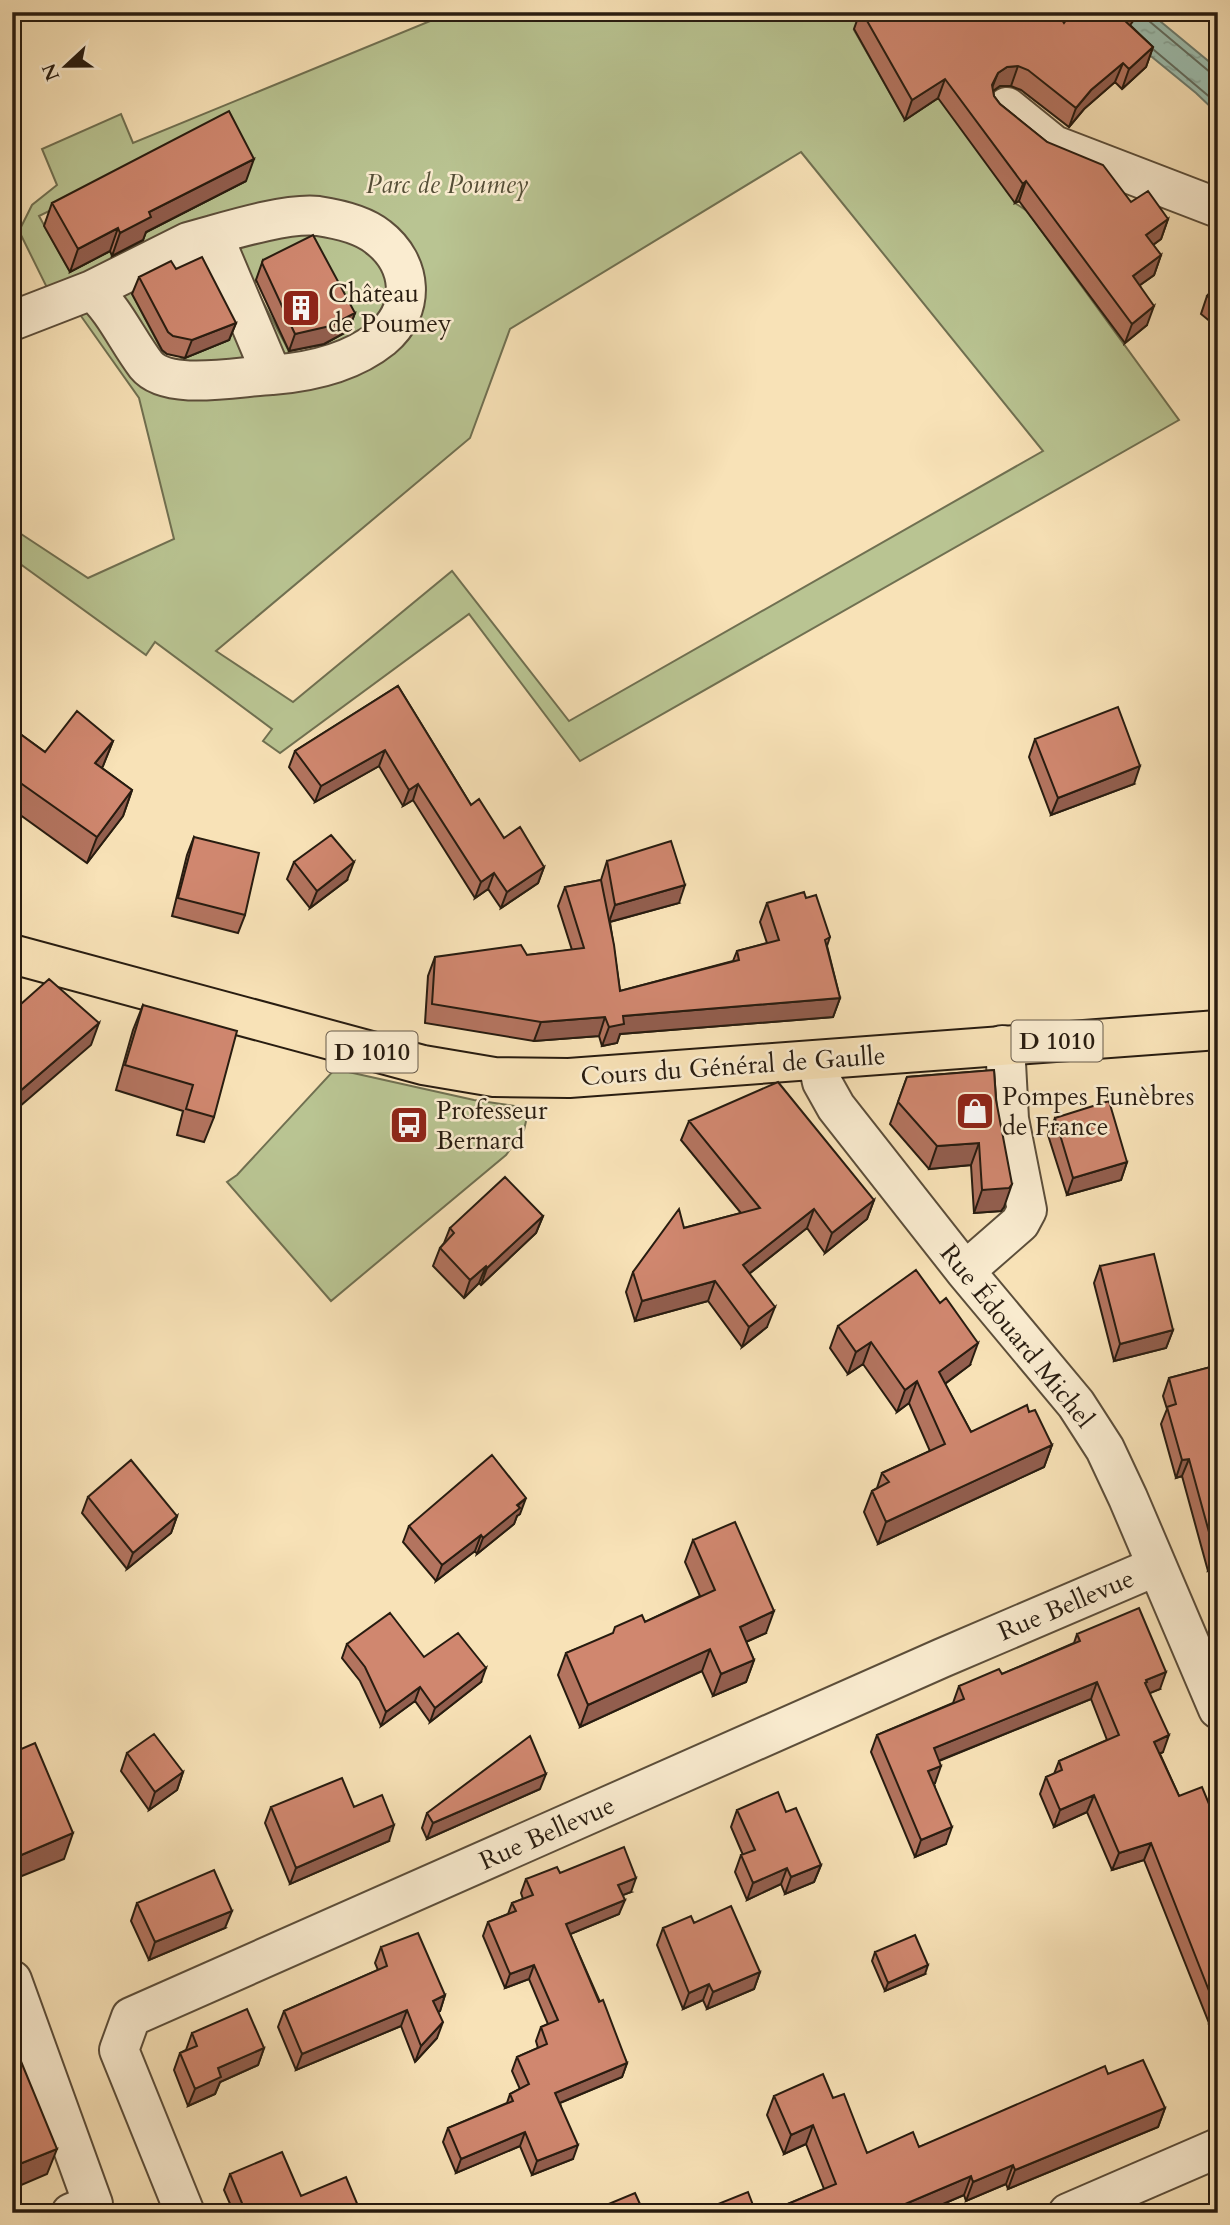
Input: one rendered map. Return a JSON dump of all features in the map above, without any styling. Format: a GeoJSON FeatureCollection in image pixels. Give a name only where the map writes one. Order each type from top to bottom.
{"type":"FeatureCollection","features":[{"type":"Feature","properties":{"kind":"main road","name":"Cours du Général de Gaulle"},"geometry":{"type":"LineString","coordinates":[[12,954],[388,1056],[494,1077],[569,1078],[1218,1030]]}},
{"type":"Feature","properties":{"kind":"street"},"geometry":{"type":"LineString","coordinates":[[1007,107],[1054,145],[1218,208]]}},
{"type":"Feature","properties":{"kind":"street"},"geometry":{"type":"LineString","coordinates":[[12,321],[92,290],[188,242],[259,223],[314,216],[346,221],[378,237],[396,256],[408,284],[403,311],[384,337],[363,351],[331,365],[297,373],[192,380],[169,379],[148,368],[103,300],[92,290]]}},
{"type":"Feature","properties":{"kind":"street"},"geometry":{"type":"LineString","coordinates":[[213,234],[272,374]]}},
{"type":"Feature","properties":{"kind":"street"},"geometry":{"type":"LineString","coordinates":[[965,1271],[1020,1223],[1027,1210],[1009,1119],[1006,1063],[1002,1045]]}},
{"type":"Feature","properties":{"kind":"street","name":"Rue Édouard Michel"},"geometry":{"type":"LineString","coordinates":[[817,1060],[822,1082],[836,1107],[965,1271],[1076,1404],[1111,1461],[1218,1709]]}},
{"type":"Feature","properties":{"kind":"street","name":"Rue Bellevue"},"geometry":{"type":"LineString","coordinates":[[185,2213],[119,2050],[131,2017],[1157,1566]]}},
{"type":"Feature","properties":{"kind":"street"},"geometry":{"type":"LineString","coordinates":[[12,1980],[93,2204],[71,2213]]}},
{"type":"Feature","properties":{"kind":"street"},"geometry":{"type":"LineString","coordinates":[[1068,2213],[1218,2148]]}},
{"type":"Feature","properties":{"kind":"green space","name":"Parc de Poumey"},"geometry":{"type":"Polygon","coordinates":[[[452,12],[893,12],[854,30],[905,119],[956,87],[1015,203],[1027,211],[1179,420],[580,761],[469,614],[280,753],[263,741],[272,729],[155,642],[146,655],[12,558],[12,528],[88,578],[174,539],[139,398],[76,309],[59,312],[19,231],[32,205],[57,185],[42,149],[121,114],[133,143],[452,12]],[[801,152],[510,329],[470,438],[216,651],[293,702],[452,571],[569,721],[1043,451],[801,152]],[[245,181],[54,221],[49,211],[39,216],[70,272],[245,181]],[[164,278],[132,294],[169,364],[229,340],[164,278]],[[257,278],[254,285],[291,355],[298,358],[348,331],[257,278]]]}},
{"type":"Feature","properties":{"kind":"green space"},"geometry":{"type":"Polygon","coordinates":[[[335,1069],[474,1100],[529,1108],[524,1130],[506,1155],[331,1301],[227,1182],[237,1175],[335,1069]]]}},
{"type":"Feature","properties":{"kind":"water"},"geometry":{"type":"Polygon","coordinates":[[[1097,12],[1149,12],[1218,69],[1218,114],[1196,93],[1097,12]]]}},
{"type":"Feature","properties":{"kind":"building"},"geometry":{"type":"Polygon","coordinates":[[[862,12],[931,12],[932,16],[938,12],[1057,12],[1064,23],[1072,12],[1132,12],[1125,21],[1153,47],[1129,69],[1123,63],[1091,90],[1076,108],[1028,70],[1018,66],[1007,67],[998,73],[992,85],[994,96],[1000,104],[1047,142],[1103,165],[1131,202],[1148,191],[1168,219],[1146,235],[1161,255],[1133,276],[1154,306],[1132,324],[1026,181],[1023,184],[945,79],[912,100],[862,12]]]}},
{"type":"Feature","properties":{"kind":"building"},"geometry":{"type":"Polygon","coordinates":[[[229,111],[254,159],[149,212],[151,217],[120,233],[118,228],[78,249],[52,203],[229,111]]]}},
{"type":"Feature","properties":{"kind":"building","name":"Château de Poumey"},"geometry":{"type":"Polygon","coordinates":[[[313,235],[355,313],[330,326],[295,334],[262,263],[263,260],[313,235]]]}},
{"type":"Feature","properties":{"kind":"building"},"geometry":{"type":"Polygon","coordinates":[[[202,257],[236,323],[192,340],[173,336],[168,332],[139,277],[171,261],[176,269],[202,257]]]}},
{"type":"Feature","properties":{"kind":"building"},"geometry":{"type":"Polygon","coordinates":[[[1218,284],[1218,305],[1207,296],[1218,284]]]}},
{"type":"Feature","properties":{"kind":"building"},"geometry":{"type":"Polygon","coordinates":[[[398,686],[471,805],[479,799],[504,838],[520,827],[544,867],[507,892],[494,873],[481,882],[418,784],[409,790],[385,750],[321,786],[295,751],[398,686]]]}},
{"type":"Feature","properties":{"kind":"building"},"geometry":{"type":"Polygon","coordinates":[[[1118,707],[1140,766],[1058,798],[1035,739],[1118,707]]]}},
{"type":"Feature","properties":{"kind":"building"},"geometry":{"type":"Polygon","coordinates":[[[77,711],[113,741],[95,763],[132,790],[97,837],[12,777],[12,728],[45,752],[77,711]]]}},
{"type":"Feature","properties":{"kind":"building"},"geometry":{"type":"Polygon","coordinates":[[[331,835],[354,862],[317,891],[294,862],[331,835]]]}},
{"type":"Feature","properties":{"kind":"building"},"geometry":{"type":"Polygon","coordinates":[[[194,837],[259,853],[245,915],[178,898],[194,837]]]}},
{"type":"Feature","properties":{"kind":"building"},"geometry":{"type":"Polygon","coordinates":[[[671,841],[685,885],[615,905],[607,861],[671,841]]]}},
{"type":"Feature","properties":{"kind":"building"},"geometry":{"type":"Polygon","coordinates":[[[601,880],[620,991],[739,960],[737,951],[779,940],[767,903],[804,892],[806,898],[816,895],[830,937],[825,940],[840,998],[623,1016],[624,1024],[609,1027],[605,1017],[541,1022],[432,1004],[435,957],[521,945],[527,955],[584,948],[565,887],[601,880]]]}},
{"type":"Feature","properties":{"kind":"building"},"geometry":{"type":"Polygon","coordinates":[[[49,979],[99,1023],[12,1098],[12,1012],[49,979]]]}},
{"type":"Feature","properties":{"kind":"building"},"geometry":{"type":"Polygon","coordinates":[[[143,1005],[237,1031],[214,1117],[186,1109],[193,1085],[125,1065],[143,1005]]]}},
{"type":"Feature","properties":{"kind":"building"},"geometry":{"type":"Polygon","coordinates":[[[994,1070],[996,1100],[1012,1184],[1009,1188],[982,1190],[979,1143],[937,1146],[898,1102],[907,1077],[994,1070]]]}},
{"type":"Feature","properties":{"kind":"building"},"geometry":{"type":"Polygon","coordinates":[[[778,1082],[874,1200],[832,1233],[814,1209],[743,1265],[775,1307],[749,1327],[715,1281],[642,1301],[633,1272],[679,1209],[684,1228],[760,1208],[689,1121],[778,1082]]]}},
{"type":"Feature","properties":{"kind":"building"},"geometry":{"type":"Polygon","coordinates":[[[1109,1101],[1127,1162],[1073,1178],[1055,1118],[1109,1101]]]}},
{"type":"Feature","properties":{"kind":"building"},"geometry":{"type":"Polygon","coordinates":[[[505,1177],[543,1216],[487,1268],[486,1266],[470,1280],[440,1248],[454,1233],[450,1228],[505,1177]]]}},
{"type":"Feature","properties":{"kind":"building"},"geometry":{"type":"Polygon","coordinates":[[[1154,1254],[1173,1330],[1120,1344],[1100,1266],[1154,1254]]]}},
{"type":"Feature","properties":{"kind":"building"},"geometry":{"type":"Polygon","coordinates":[[[916,1270],[940,1303],[946,1298],[978,1343],[939,1372],[971,1432],[1027,1405],[1029,1412],[1035,1410],[1052,1445],[886,1522],[872,1491],[889,1482],[882,1473],[945,1444],[917,1381],[905,1390],[871,1342],[856,1352],[838,1326],[916,1270]]]}},
{"type":"Feature","properties":{"kind":"building"},"geometry":{"type":"Polygon","coordinates":[[[1218,1365],[1218,1553],[1215,1554],[1189,1459],[1182,1460],[1167,1407],[1176,1404],[1169,1378],[1218,1365]]]}},
{"type":"Feature","properties":{"kind":"building"},"geometry":{"type":"Polygon","coordinates":[[[492,1455],[526,1498],[517,1505],[520,1508],[483,1538],[481,1535],[442,1565],[409,1526],[492,1455]]]}},
{"type":"Feature","properties":{"kind":"building"},"geometry":{"type":"Polygon","coordinates":[[[131,1460],[177,1516],[133,1553],[88,1497],[131,1460]]]}},
{"type":"Feature","properties":{"kind":"building"},"geometry":{"type":"Polygon","coordinates":[[[735,1522],[774,1611],[740,1627],[754,1660],[721,1674],[710,1649],[588,1705],[566,1653],[613,1633],[615,1627],[642,1615],[645,1622],[715,1590],[693,1540],[735,1522]]]}},
{"type":"Feature","properties":{"kind":"building"},"geometry":{"type":"Polygon","coordinates":[[[1139,1608],[1166,1672],[1146,1680],[1145,1683],[1169,1735],[1154,1742],[1179,1796],[1202,1787],[1218,1832],[1218,2005],[1215,2006],[1151,1843],[1119,1853],[1094,1795],[1060,1810],[1046,1777],[1062,1770],[1059,1761],[1119,1735],[1097,1682],[934,1748],[941,1766],[928,1771],[952,1827],[921,1840],[877,1735],[964,1699],[959,1686],[999,1669],[1002,1674],[1080,1641],[1077,1634],[1139,1608]]]}},
{"type":"Feature","properties":{"kind":"building"},"geometry":{"type":"Polygon","coordinates":[[[390,1613],[424,1657],[458,1633],[486,1668],[435,1708],[420,1687],[386,1712],[365,1667],[347,1644],[390,1613]]]}},
{"type":"Feature","properties":{"kind":"building"},"geometry":{"type":"Polygon","coordinates":[[[154,1734],[183,1772],[155,1792],[127,1753],[154,1734]]]}},
{"type":"Feature","properties":{"kind":"building"},"geometry":{"type":"Polygon","coordinates":[[[530,1736],[546,1774],[433,1823],[427,1813],[530,1736]]]}},
{"type":"Feature","properties":{"kind":"building"},"geometry":{"type":"Polygon","coordinates":[[[35,1743],[73,1833],[12,1859],[12,1753],[35,1743]]]}},
{"type":"Feature","properties":{"kind":"building"},"geometry":{"type":"Polygon","coordinates":[[[342,1778],[354,1807],[382,1795],[394,1825],[296,1868],[271,1807],[342,1778]]]}},
{"type":"Feature","properties":{"kind":"building"},"geometry":{"type":"Polygon","coordinates":[[[778,1792],[786,1812],[796,1808],[821,1865],[791,1877],[787,1868],[753,1883],[741,1855],[755,1850],[737,1810],[778,1792]]]}},
{"type":"Feature","properties":{"kind":"building"},"geometry":{"type":"Polygon","coordinates":[[[624,1847],[636,1878],[618,1885],[625,1900],[566,1924],[599,2002],[603,2000],[627,2063],[555,2093],[578,2145],[537,2161],[525,2132],[461,2159],[448,2128],[513,2101],[510,2094],[529,2084],[517,2057],[547,2044],[541,2027],[558,2020],[534,1965],[510,1974],[488,1922],[516,1911],[512,1903],[533,1895],[526,1879],[557,1867],[560,1873],[624,1847]]]}},
{"type":"Feature","properties":{"kind":"building"},"geometry":{"type":"Polygon","coordinates":[[[214,1870],[232,1911],[155,1942],[137,1903],[214,1870]]]}},
{"type":"Feature","properties":{"kind":"building"},"geometry":{"type":"Polygon","coordinates":[[[731,1906],[760,1972],[713,1992],[709,1984],[689,1993],[663,1928],[691,1916],[694,1923],[731,1906]]]}},
{"type":"Feature","properties":{"kind":"building"},"geometry":{"type":"Polygon","coordinates":[[[418,1933],[445,1995],[433,2001],[443,2022],[421,2046],[407,2010],[302,2054],[284,2011],[387,1966],[381,1947],[418,1933]]]}},
{"type":"Feature","properties":{"kind":"building"},"geometry":{"type":"Polygon","coordinates":[[[915,1935],[928,1965],[888,1983],[875,1952],[915,1935]]]}},
{"type":"Feature","properties":{"kind":"building"},"geometry":{"type":"Polygon","coordinates":[[[247,2009],[264,2048],[218,2068],[221,2077],[195,2089],[180,2053],[197,2046],[192,2033],[247,2009]]]}},
{"type":"Feature","properties":{"kind":"building"},"geometry":{"type":"Polygon","coordinates":[[[20,2059],[57,2149],[12,2167],[12,2062],[20,2059]]]}},
{"type":"Feature","properties":{"kind":"building"},"geometry":{"type":"Polygon","coordinates":[[[1143,2060],[1165,2108],[1015,2170],[1013,2165],[973,2182],[971,2176],[884,2213],[766,2213],[836,2184],[813,2125],[791,2135],[774,2096],[823,2074],[833,2098],[844,2094],[867,2153],[913,2132],[919,2147],[1105,2066],[1108,2074],[1143,2060]]]}},
{"type":"Feature","properties":{"kind":"building"},"geometry":{"type":"Polygon","coordinates":[[[282,2152],[301,2196],[346,2177],[361,2213],[246,2213],[230,2174],[282,2152]]]}},
{"type":"Feature","properties":{"kind":"building"},"geometry":{"type":"Polygon","coordinates":[[[748,2192],[756,2213],[704,2213],[703,2210],[748,2192]]]}},
{"type":"Feature","properties":{"kind":"building"},"geometry":{"type":"Polygon","coordinates":[[[635,2193],[644,2213],[587,2213],[635,2193]]]}},
{"type":"Feature","properties":{"kind":"building"},"geometry":{"type":"Polygon","coordinates":[[[1218,2202],[1218,2213],[1192,2213],[1218,2202]]]}},
{"type":"Feature","properties":{"kind":"place","name":"Château de Poumey"},"geometry":{"type":"Point","coordinates":[301,308]}},
{"type":"Feature","properties":{"kind":"place","name":"Pompes Funèbres de France"},"geometry":{"type":"Point","coordinates":[975,1111]}},
{"type":"Feature","properties":{"kind":"place","name":"Professeur Bernard"},"geometry":{"type":"Point","coordinates":[409,1125]}}]}
